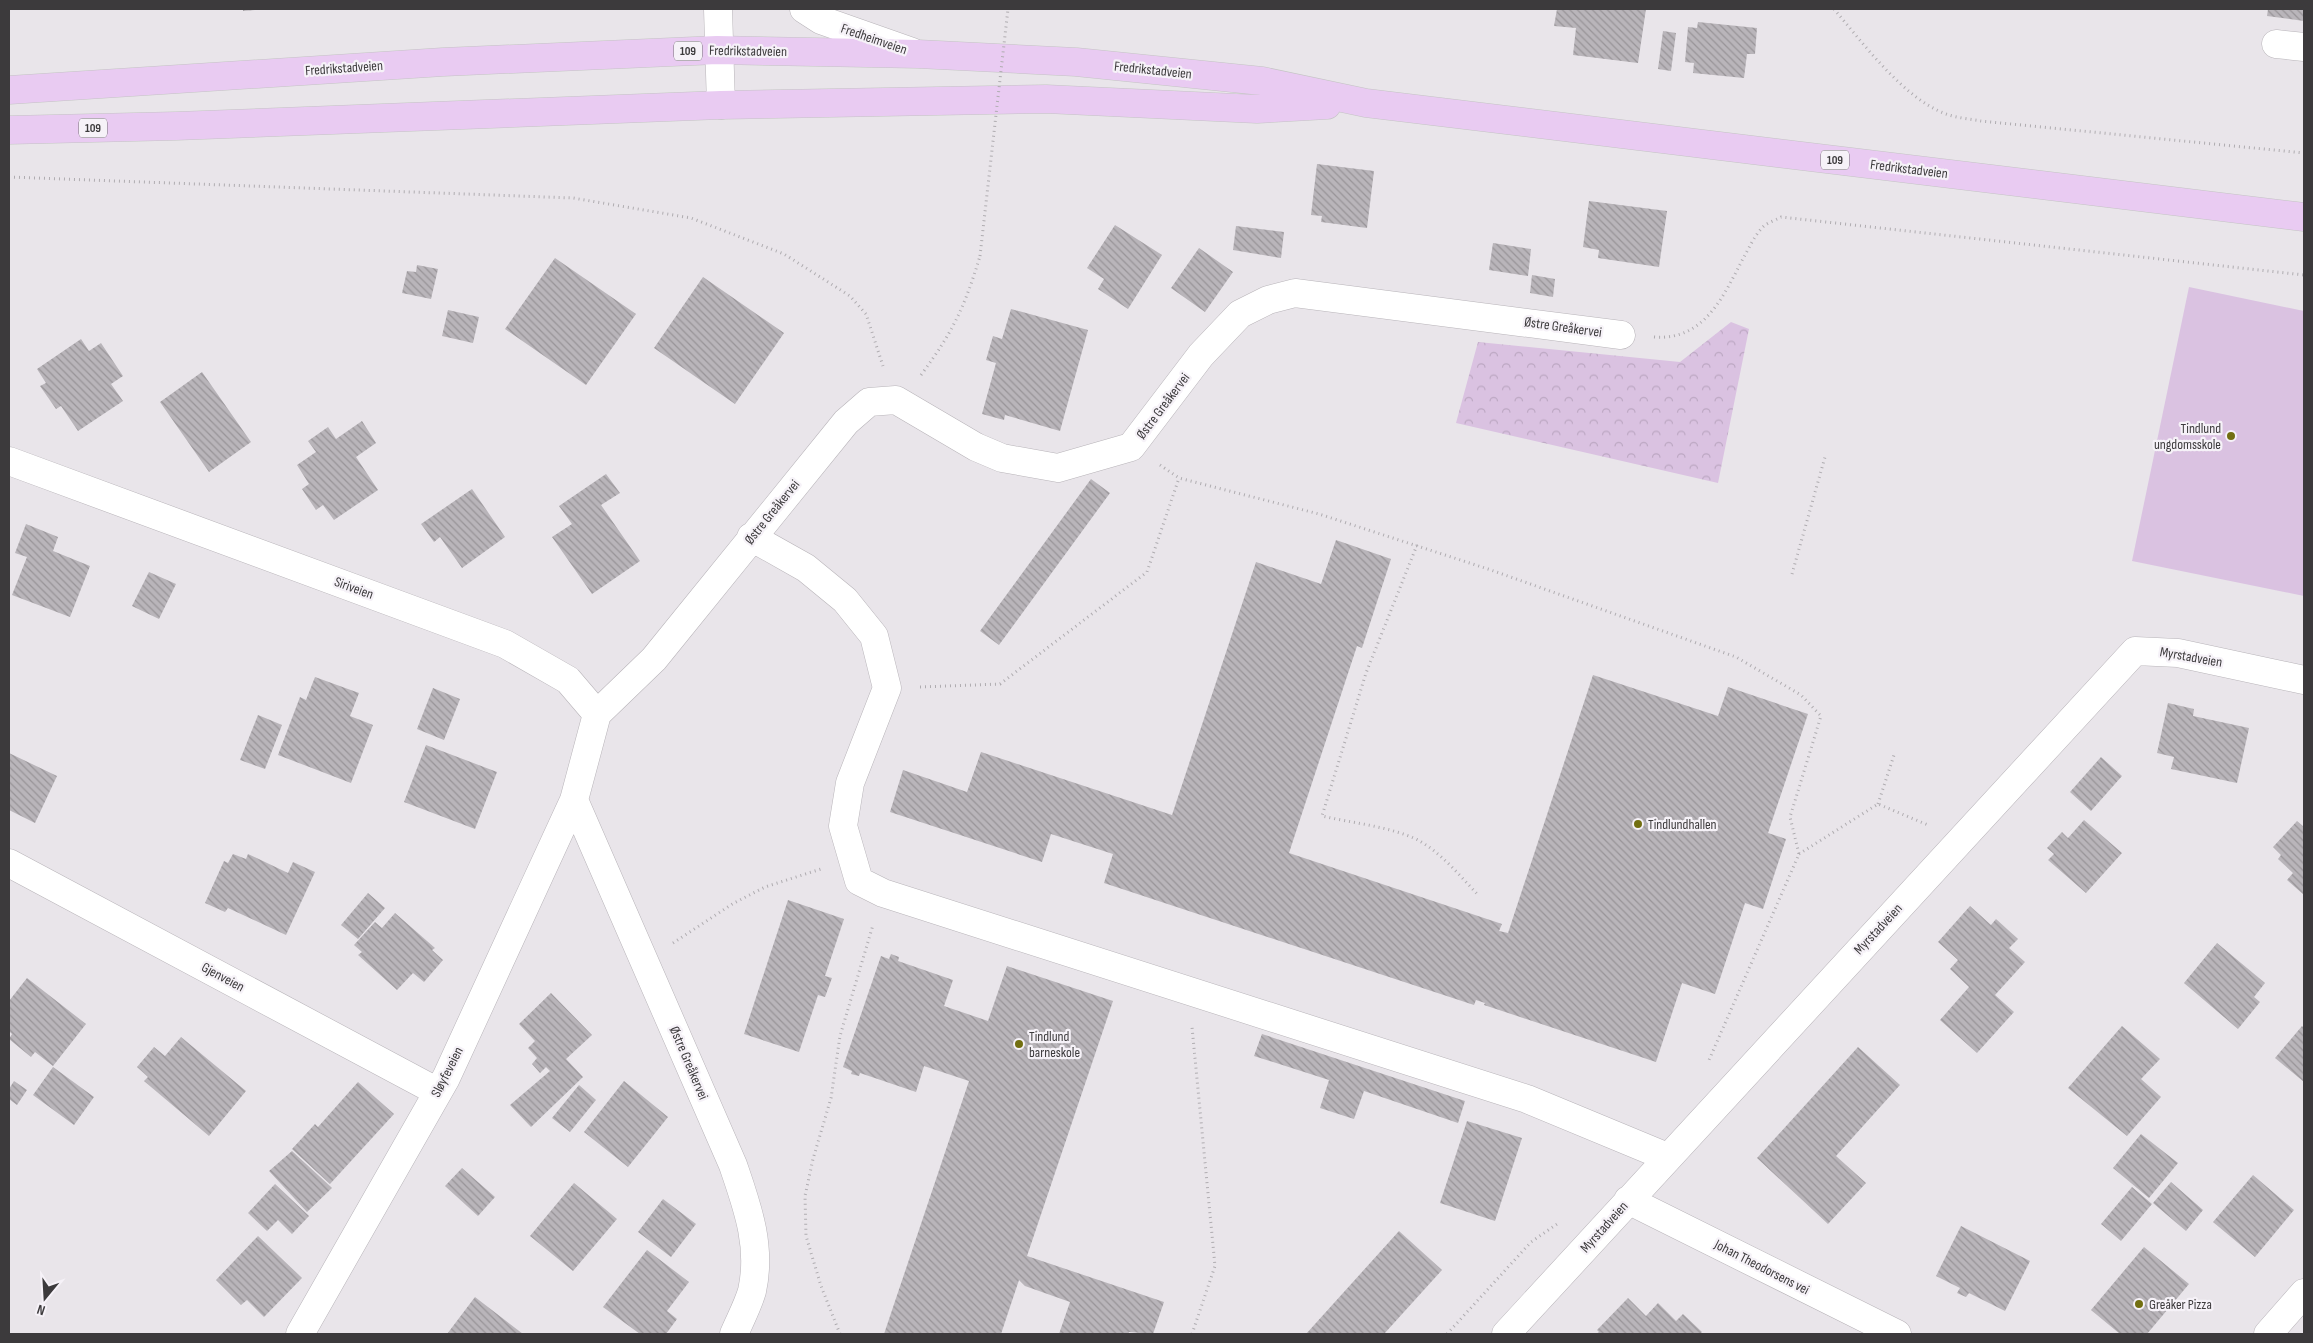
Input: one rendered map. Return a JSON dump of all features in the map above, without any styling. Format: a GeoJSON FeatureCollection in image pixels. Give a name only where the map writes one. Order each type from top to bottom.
{"type":"FeatureCollection","features":[{"type":"Feature","properties":{"kind":"main road","name":"Fredrikstadveien"},"geometry":{"type":"LineString","coordinates":[[9,90],[443,62],[717,50],[918,54],[1076,62],[1262,81],[1366,103],[2304,217]]}},
{"type":"Feature","properties":{"kind":"main road","name":"Fredrikstadveien"},"geometry":{"type":"LineString","coordinates":[[9,130],[176,126],[721,105],[1046,99],[1257,109],[1366,103]]}},
{"type":"Feature","properties":{"kind":"street"},"geometry":{"type":"LineString","coordinates":[[718,9],[717,50],[721,105]]}},
{"type":"Feature","properties":{"kind":"street","name":"Fredheimveien"},"geometry":{"type":"LineString","coordinates":[[804,9],[821,20],[918,54]]}},
{"type":"Feature","properties":{"kind":"street"},"geometry":{"type":"LineString","coordinates":[[2276,44],[2304,47]]}},
{"type":"Feature","properties":{"kind":"street","name":"Østre Greåkervei"},"geometry":{"type":"LineString","coordinates":[[597,714],[654,659],[846,422],[869,402],[896,400],[976,447],[1002,458],[1027,464],[1058,468],[1132,447],[1201,355],[1240,314],[1268,300],[1295,293],[1621,335]]}},
{"type":"Feature","properties":{"kind":"street","name":"Siriveien"},"geometry":{"type":"LineString","coordinates":[[9,461],[505,644],[568,680],[597,714]]}},
{"type":"Feature","properties":{"kind":"street"},"geometry":{"type":"LineString","coordinates":[[751,537],[806,568],[845,600],[874,636],[887,688],[850,783],[843,826],[854,858],[859,881],[883,893],[1189,989],[1527,1099],[1667,1156]]}},
{"type":"Feature","properties":{"kind":"street","name":"Myrstadveien"},"geometry":{"type":"LineString","coordinates":[[1506,1334],[1667,1156],[2135,651],[2178,652],[2304,680]]}},
{"type":"Feature","properties":{"kind":"street"},"geometry":{"type":"LineString","coordinates":[[574,800],[597,714]]}},
{"type":"Feature","properties":{"kind":"street","name":"Østre Greåkervei"},"geometry":{"type":"LineString","coordinates":[[574,800],[733,1165],[753,1222],[755,1261],[752,1291],[734,1334]]}},
{"type":"Feature","properties":{"kind":"street","name":"Sløyfeveien"},"geometry":{"type":"LineString","coordinates":[[300,1334],[438,1092],[574,800]]}},
{"type":"Feature","properties":{"kind":"street","name":"Gjenveien"},"geometry":{"type":"LineString","coordinates":[[9,863],[438,1092]]}},
{"type":"Feature","properties":{"kind":"street","name":"Johan Theodorsens vei"},"geometry":{"type":"LineString","coordinates":[[1628,1200],[1896,1334]]}},
{"type":"Feature","properties":{"kind":"street"},"geometry":{"type":"LineString","coordinates":[[2268,1334],[2304,1293]]}},
{"type":"Feature","properties":{"kind":"path"},"geometry":{"type":"LineString","coordinates":[[9,177],[573,198],[691,218],[784,254],[850,296],[866,314],[896,400],[919,377],[950,335],[968,298],[980,256],[1008,9]]}},
{"type":"Feature","properties":{"kind":"path"},"geometry":{"type":"LineString","coordinates":[[1834,9],[1882,65],[1915,95],[1946,114],[1980,121],[2304,152]]}},
{"type":"Feature","properties":{"kind":"path"},"geometry":{"type":"LineString","coordinates":[[1621,335],[1664,338],[1685,334],[1708,317],[1724,297],[1753,241],[1763,226],[1781,217],[2304,276]]}},
{"type":"Feature","properties":{"kind":"path"},"geometry":{"type":"LineString","coordinates":[[1132,447],[1179,478],[1319,514],[1417,545],[1736,658],[1801,694],[1822,716],[1790,818],[1799,854]]}},
{"type":"Feature","properties":{"kind":"path"},"geometry":{"type":"LineString","coordinates":[[1792,574],[1825,457]]}},
{"type":"Feature","properties":{"kind":"path"},"geometry":{"type":"LineString","coordinates":[[887,688],[1000,684],[1148,572],[1179,478]]}},
{"type":"Feature","properties":{"kind":"path"},"geometry":{"type":"LineString","coordinates":[[1417,545],[1366,673],[1322,816],[1387,830],[1416,840],[1446,860],[1479,896]]}},
{"type":"Feature","properties":{"kind":"path"},"geometry":{"type":"LineString","coordinates":[[1706,1067],[1799,854],[1878,804],[1895,752]]}},
{"type":"Feature","properties":{"kind":"path"},"geometry":{"type":"LineString","coordinates":[[1878,804],[1928,825]]}},
{"type":"Feature","properties":{"kind":"path"},"geometry":{"type":"LineString","coordinates":[[646,962],[734,902],[765,887],[854,858]]}},
{"type":"Feature","properties":{"kind":"path"},"geometry":{"type":"LineString","coordinates":[[840,1334],[821,1286],[806,1236],[805,1196],[813,1159],[831,1098],[840,1036],[883,893]]}},
{"type":"Feature","properties":{"kind":"path"},"geometry":{"type":"LineString","coordinates":[[1189,989],[1215,1266],[1192,1334]]}},
{"type":"Feature","properties":{"kind":"path"},"geometry":{"type":"LineString","coordinates":[[1447,1334],[1531,1242],[1563,1219]]}},
{"type":"Feature","properties":{"kind":"green space","name":"Tindlund ungdomsskole"},"geometry":{"type":"Polygon","coordinates":[[[2189,287],[2304,311],[2304,596],[2132,561],[2189,287]]]}},
{"type":"Feature","properties":{"kind":"green space"},"geometry":{"type":"Polygon","coordinates":[[[1731,322],[1749,329],[1718,483],[1456,423],[1478,342],[1680,362],[1731,322]]]}},
{"type":"Feature","properties":{"kind":"building"},"geometry":{"type":"Polygon","coordinates":[[[243,9],[255,9],[255,10],[243,11],[243,9]]]}},
{"type":"Feature","properties":{"kind":"building"},"geometry":{"type":"Polygon","coordinates":[[[1557,9],[1646,9],[1638,63],[1573,55],[1576,28],[1554,26],[1557,9]]]}},
{"type":"Feature","properties":{"kind":"building"},"geometry":{"type":"Polygon","coordinates":[[[2268,9],[2304,9],[2304,21],[2267,16],[2268,9]]]}},
{"type":"Feature","properties":{"kind":"building"},"geometry":{"type":"Polygon","coordinates":[[[1698,22],[1757,28],[1755,54],[1747,54],[1744,78],[1693,73],[1694,63],[1685,62],[1688,27],[1697,28],[1698,22]]]}},
{"type":"Feature","properties":{"kind":"building"},"geometry":{"type":"Polygon","coordinates":[[[1663,31],[1676,33],[1671,71],[1658,69],[1663,31]]]}},
{"type":"Feature","properties":{"kind":"building"},"geometry":{"type":"Polygon","coordinates":[[[1317,164],[1374,171],[1367,228],[1321,222],[1322,216],[1311,215],[1317,164]]]}},
{"type":"Feature","properties":{"kind":"building"},"geometry":{"type":"Polygon","coordinates":[[[1589,201],[1667,211],[1659,267],[1598,258],[1599,250],[1583,247],[1589,201]]]}},
{"type":"Feature","properties":{"kind":"building"},"geometry":{"type":"Polygon","coordinates":[[[1115,225],[1162,255],[1128,309],[1098,289],[1104,279],[1087,268],[1115,225]]]}},
{"type":"Feature","properties":{"kind":"building"},"geometry":{"type":"Polygon","coordinates":[[[1236,226],[1284,232],[1281,258],[1233,250],[1236,226]]]}},
{"type":"Feature","properties":{"kind":"building"},"geometry":{"type":"Polygon","coordinates":[[[1493,243],[1531,249],[1528,276],[1489,270],[1493,243]]]}},
{"type":"Feature","properties":{"kind":"building"},"geometry":{"type":"Polygon","coordinates":[[[1199,248],[1233,272],[1205,312],[1171,288],[1199,248]]]}},
{"type":"Feature","properties":{"kind":"building"},"geometry":{"type":"Polygon","coordinates":[[[555,258],[636,314],[586,385],[505,329],[555,258]]]}},
{"type":"Feature","properties":{"kind":"building"},"geometry":{"type":"Polygon","coordinates":[[[417,265],[438,269],[431,299],[402,293],[407,271],[416,272],[417,265]]]}},
{"type":"Feature","properties":{"kind":"building"},"geometry":{"type":"Polygon","coordinates":[[[1532,275],[1555,279],[1553,297],[1530,293],[1532,275]]]}},
{"type":"Feature","properties":{"kind":"building"},"geometry":{"type":"Polygon","coordinates":[[[703,277],[784,333],[735,404],[654,348],[703,277]]]}},
{"type":"Feature","properties":{"kind":"building"},"geometry":{"type":"Polygon","coordinates":[[[1011,309],[1088,330],[1060,431],[1005,415],[1004,420],[982,414],[996,363],[986,360],[993,336],[1002,339],[1011,309]]]}},
{"type":"Feature","properties":{"kind":"building"},"geometry":{"type":"Polygon","coordinates":[[[448,310],[479,317],[473,343],[442,336],[448,310]]]}},
{"type":"Feature","properties":{"kind":"building"},"geometry":{"type":"Polygon","coordinates":[[[81,339],[89,351],[101,343],[123,376],[111,384],[123,401],[78,431],[61,406],[56,409],[40,386],[46,383],[37,369],[81,339]]]}},
{"type":"Feature","properties":{"kind":"building"},"geometry":{"type":"Polygon","coordinates":[[[202,372],[251,442],[209,472],[160,402],[202,372]]]}},
{"type":"Feature","properties":{"kind":"building"},"geometry":{"type":"Polygon","coordinates":[[[362,421],[376,443],[356,457],[378,490],[334,520],[323,505],[316,510],[302,489],[309,484],[297,465],[316,452],[308,441],[328,427],[336,439],[362,421]]]}},
{"type":"Feature","properties":{"kind":"building"},"geometry":{"type":"Polygon","coordinates":[[[606,474],[620,493],[601,505],[640,561],[592,594],[552,537],[572,524],[559,506],[606,474]]]}},
{"type":"Feature","properties":{"kind":"building"},"geometry":{"type":"Polygon","coordinates":[[[1091,479],[1110,493],[999,645],[980,631],[1091,479]]]}},
{"type":"Feature","properties":{"kind":"building"},"geometry":{"type":"Polygon","coordinates":[[[472,489],[505,537],[462,568],[440,537],[434,542],[421,524],[472,489]]]}},
{"type":"Feature","properties":{"kind":"building"},"geometry":{"type":"Polygon","coordinates":[[[26,524],[58,537],[53,551],[90,566],[70,617],[12,595],[27,557],[15,553],[26,524]]]}},
{"type":"Feature","properties":{"kind":"building"},"geometry":{"type":"Polygon","coordinates":[[[1336,540],[1391,559],[1362,648],[1357,646],[1289,853],[1502,924],[1499,931],[1508,933],[1593,675],[1718,716],[1728,687],[1808,714],[1768,833],[1786,839],[1763,909],[1745,903],[1715,994],[1682,983],[1656,1062],[1484,1005],[1485,1003],[1476,1000],[1474,1005],[1104,883],[1113,854],[1051,834],[1042,862],[890,812],[903,770],[967,792],[981,752],[1172,815],[1256,562],[1321,584],[1336,540]]]}},
{"type":"Feature","properties":{"kind":"building"},"geometry":{"type":"Polygon","coordinates":[[[149,572],[176,584],[159,619],[132,606],[149,572]]]}},
{"type":"Feature","properties":{"kind":"building"},"geometry":{"type":"Polygon","coordinates":[[[315,677],[359,693],[350,716],[373,725],[351,783],[278,755],[300,697],[306,700],[315,677]]]}},
{"type":"Feature","properties":{"kind":"building"},"geometry":{"type":"Polygon","coordinates":[[[433,688],[460,699],[444,740],[417,729],[433,688]]]}},
{"type":"Feature","properties":{"kind":"building"},"geometry":{"type":"Polygon","coordinates":[[[2168,703],[2194,709],[2193,716],[2249,728],[2237,783],[2171,769],[2174,757],[2157,753],[2168,703]]]}},
{"type":"Feature","properties":{"kind":"building"},"geometry":{"type":"Polygon","coordinates":[[[258,715],[282,725],[265,769],[240,760],[258,715]]]}},
{"type":"Feature","properties":{"kind":"building"},"geometry":{"type":"Polygon","coordinates":[[[426,745],[497,772],[475,829],[404,802],[426,745]]]}},
{"type":"Feature","properties":{"kind":"building"},"geometry":{"type":"Polygon","coordinates":[[[9,753],[57,776],[35,823],[9,810],[9,753]]]}},
{"type":"Feature","properties":{"kind":"building"},"geometry":{"type":"Polygon","coordinates":[[[2101,757],[2122,776],[2091,811],[2070,792],[2101,757]]]}},
{"type":"Feature","properties":{"kind":"building"},"geometry":{"type":"Polygon","coordinates":[[[2084,820],[2122,853],[2086,893],[2048,860],[2054,854],[2047,848],[2062,832],[2068,838],[2084,820]]]}},
{"type":"Feature","properties":{"kind":"building"},"geometry":{"type":"Polygon","coordinates":[[[2297,821],[2304,827],[2304,895],[2287,880],[2293,873],[2278,859],[2281,855],[2273,847],[2297,821]]]}},
{"type":"Feature","properties":{"kind":"building"},"geometry":{"type":"Polygon","coordinates":[[[233,854],[246,859],[248,854],[288,873],[293,862],[315,872],[286,935],[228,908],[225,912],[205,903],[224,861],[228,863],[233,854]]]}},
{"type":"Feature","properties":{"kind":"building"},"geometry":{"type":"Polygon","coordinates":[[[368,893],[385,908],[358,939],[341,925],[368,893]]]}},
{"type":"Feature","properties":{"kind":"building"},"geometry":{"type":"Polygon","coordinates":[[[788,900],[844,919],[825,976],[832,978],[825,997],[818,995],[799,1052],[744,1034],[788,900]]]}},
{"type":"Feature","properties":{"kind":"building"},"geometry":{"type":"Polygon","coordinates":[[[1970,906],[1991,925],[1996,919],[2018,939],[2009,948],[2025,962],[1995,995],[2014,1012],[1977,1053],[1940,1020],[1969,987],[1950,969],[1958,960],[1938,942],[1970,906]]]}},
{"type":"Feature","properties":{"kind":"building"},"geometry":{"type":"Polygon","coordinates":[[[395,913],[435,948],[432,950],[443,960],[424,982],[413,973],[397,990],[358,955],[362,952],[354,945],[375,922],[382,928],[395,913]]]}},
{"type":"Feature","properties":{"kind":"building"},"geometry":{"type":"Polygon","coordinates":[[[2217,943],[2265,983],[2254,997],[2260,1002],[2238,1029],[2184,983],[2217,943]]]}},
{"type":"Feature","properties":{"kind":"building"},"geometry":{"type":"Polygon","coordinates":[[[891,954],[899,957],[898,961],[953,980],[944,1006],[988,1021],[1007,966],[1113,1001],[1027,1256],[1164,1302],[1153,1334],[1129,1332],[1128,1334],[1059,1334],[1070,1302],[1025,1286],[1019,1280],[1001,1334],[884,1334],[969,1081],[924,1066],[916,1092],[860,1073],[859,1076],[851,1074],[852,1071],[843,1067],[881,956],[889,959],[891,954]]]}},
{"type":"Feature","properties":{"kind":"building"},"geometry":{"type":"Polygon","coordinates":[[[27,978],[86,1024],[53,1066],[35,1052],[31,1057],[9,1039],[12,1034],[9,1031],[9,1001],[27,978]]]}},
{"type":"Feature","properties":{"kind":"building"},"geometry":{"type":"Polygon","coordinates":[[[551,993],[592,1035],[566,1059],[583,1077],[531,1127],[510,1105],[550,1071],[546,1067],[540,1073],[532,1064],[537,1058],[528,1048],[535,1041],[519,1024],[551,993]]]}},
{"type":"Feature","properties":{"kind":"building"},"geometry":{"type":"Polygon","coordinates":[[[2122,1026],[2160,1059],[2141,1079],[2161,1097],[2127,1136],[2068,1088],[2122,1026]]]}},
{"type":"Feature","properties":{"kind":"building"},"geometry":{"type":"Polygon","coordinates":[[[2302,1026],[2304,1028],[2304,1082],[2275,1058],[2302,1026]]]}},
{"type":"Feature","properties":{"kind":"building"},"geometry":{"type":"Polygon","coordinates":[[[1262,1034],[1465,1101],[1458,1123],[1364,1091],[1354,1119],[1320,1108],[1329,1080],[1254,1056],[1262,1034]]]}},
{"type":"Feature","properties":{"kind":"building"},"geometry":{"type":"Polygon","coordinates":[[[181,1037],[246,1091],[209,1136],[144,1081],[148,1077],[137,1067],[154,1047],[165,1056],[181,1037]]]}},
{"type":"Feature","properties":{"kind":"building"},"geometry":{"type":"Polygon","coordinates":[[[1858,1047],[1900,1085],[1836,1156],[1866,1183],[1828,1224],[1757,1158],[1858,1047]]]}},
{"type":"Feature","properties":{"kind":"building"},"geometry":{"type":"Polygon","coordinates":[[[53,1067],[94,1097],[74,1125],[33,1095],[53,1067]]]}},
{"type":"Feature","properties":{"kind":"building"},"geometry":{"type":"Polygon","coordinates":[[[14,1081],[27,1090],[17,1105],[9,1099],[9,1089],[14,1081]]]}},
{"type":"Feature","properties":{"kind":"building"},"geometry":{"type":"Polygon","coordinates":[[[624,1081],[668,1117],[628,1167],[584,1132],[624,1081]]]}},
{"type":"Feature","properties":{"kind":"building"},"geometry":{"type":"Polygon","coordinates":[[[358,1082],[394,1114],[330,1184],[292,1149],[315,1124],[318,1127],[358,1082]]]}},
{"type":"Feature","properties":{"kind":"building"},"geometry":{"type":"Polygon","coordinates":[[[579,1085],[596,1100],[570,1132],[552,1118],[579,1085]]]}},
{"type":"Feature","properties":{"kind":"building"},"geometry":{"type":"Polygon","coordinates":[[[1467,1121],[1522,1138],[1495,1221],[1440,1203],[1467,1121]]]}},
{"type":"Feature","properties":{"kind":"building"},"geometry":{"type":"Polygon","coordinates":[[[2141,1134],[2178,1163],[2149,1198],[2113,1168],[2141,1134]]]}},
{"type":"Feature","properties":{"kind":"building"},"geometry":{"type":"Polygon","coordinates":[[[292,1151],[332,1188],[307,1212],[269,1171],[292,1151]]]}},
{"type":"Feature","properties":{"kind":"building"},"geometry":{"type":"Polygon","coordinates":[[[462,1168],[495,1197],[478,1216],[445,1186],[462,1168]]]}},
{"type":"Feature","properties":{"kind":"building"},"geometry":{"type":"Polygon","coordinates":[[[2253,1175],[2294,1210],[2255,1257],[2213,1222],[2253,1175]]]}},
{"type":"Feature","properties":{"kind":"building"},"geometry":{"type":"Polygon","coordinates":[[[2171,1182],[2203,1210],[2186,1231],[2153,1203],[2171,1182]]]}},
{"type":"Feature","properties":{"kind":"building"},"geometry":{"type":"Polygon","coordinates":[[[574,1183],[617,1219],[573,1271],[530,1236],[574,1183]]]}},
{"type":"Feature","properties":{"kind":"building"},"geometry":{"type":"Polygon","coordinates":[[[275,1184],[309,1216],[292,1234],[278,1220],[267,1231],[248,1213],[275,1184]]]}},
{"type":"Feature","properties":{"kind":"building"},"geometry":{"type":"Polygon","coordinates":[[[2132,1187],[2152,1204],[2121,1241],[2101,1224],[2132,1187]]]}},
{"type":"Feature","properties":{"kind":"building"},"geometry":{"type":"Polygon","coordinates":[[[663,1199],[696,1224],[671,1257],[638,1232],[663,1199]]]}},
{"type":"Feature","properties":{"kind":"building"},"geometry":{"type":"Polygon","coordinates":[[[1961,1226],[2030,1261],[2005,1311],[1969,1293],[1966,1297],[1957,1293],[1960,1288],[1936,1276],[1961,1226]]]}},
{"type":"Feature","properties":{"kind":"building"},"geometry":{"type":"Polygon","coordinates":[[[1399,1231],[1442,1270],[1384,1334],[1306,1334],[1399,1231]]]}},
{"type":"Feature","properties":{"kind":"building"},"geometry":{"type":"Polygon","coordinates":[[[258,1236],[302,1278],[264,1317],[247,1300],[241,1305],[216,1280],[258,1236]]]}},
{"type":"Feature","properties":{"kind":"building"},"geometry":{"type":"Polygon","coordinates":[[[2144,1247],[2189,1284],[2147,1334],[2120,1334],[2091,1310],[2144,1247]]]}},
{"type":"Feature","properties":{"kind":"building"},"geometry":{"type":"Polygon","coordinates":[[[647,1250],[689,1282],[667,1311],[677,1319],[666,1334],[640,1334],[603,1307],[647,1250]]]}},
{"type":"Feature","properties":{"kind":"building"},"geometry":{"type":"Polygon","coordinates":[[[475,1297],[523,1334],[447,1334],[475,1297]]]}},
{"type":"Feature","properties":{"kind":"building"},"geometry":{"type":"Polygon","coordinates":[[[1628,1298],[1646,1316],[1658,1303],[1676,1321],[1683,1314],[1702,1332],[1700,1334],[1596,1334],[1599,1332],[1597,1330],[1628,1298]]]}},
{"type":"Feature","properties":{"kind":"place","name":"Tindlund ungdomsskole"},"geometry":{"type":"Point","coordinates":[2231,436]}},
{"type":"Feature","properties":{"kind":"place","name":"Tindlundhallen"},"geometry":{"type":"Point","coordinates":[1638,824]}},
{"type":"Feature","properties":{"kind":"place","name":"Tindlund barneskole"},"geometry":{"type":"Point","coordinates":[1019,1044]}},
{"type":"Feature","properties":{"kind":"place","name":"Greåker Pizza"},"geometry":{"type":"Point","coordinates":[2139,1304]}}]}
